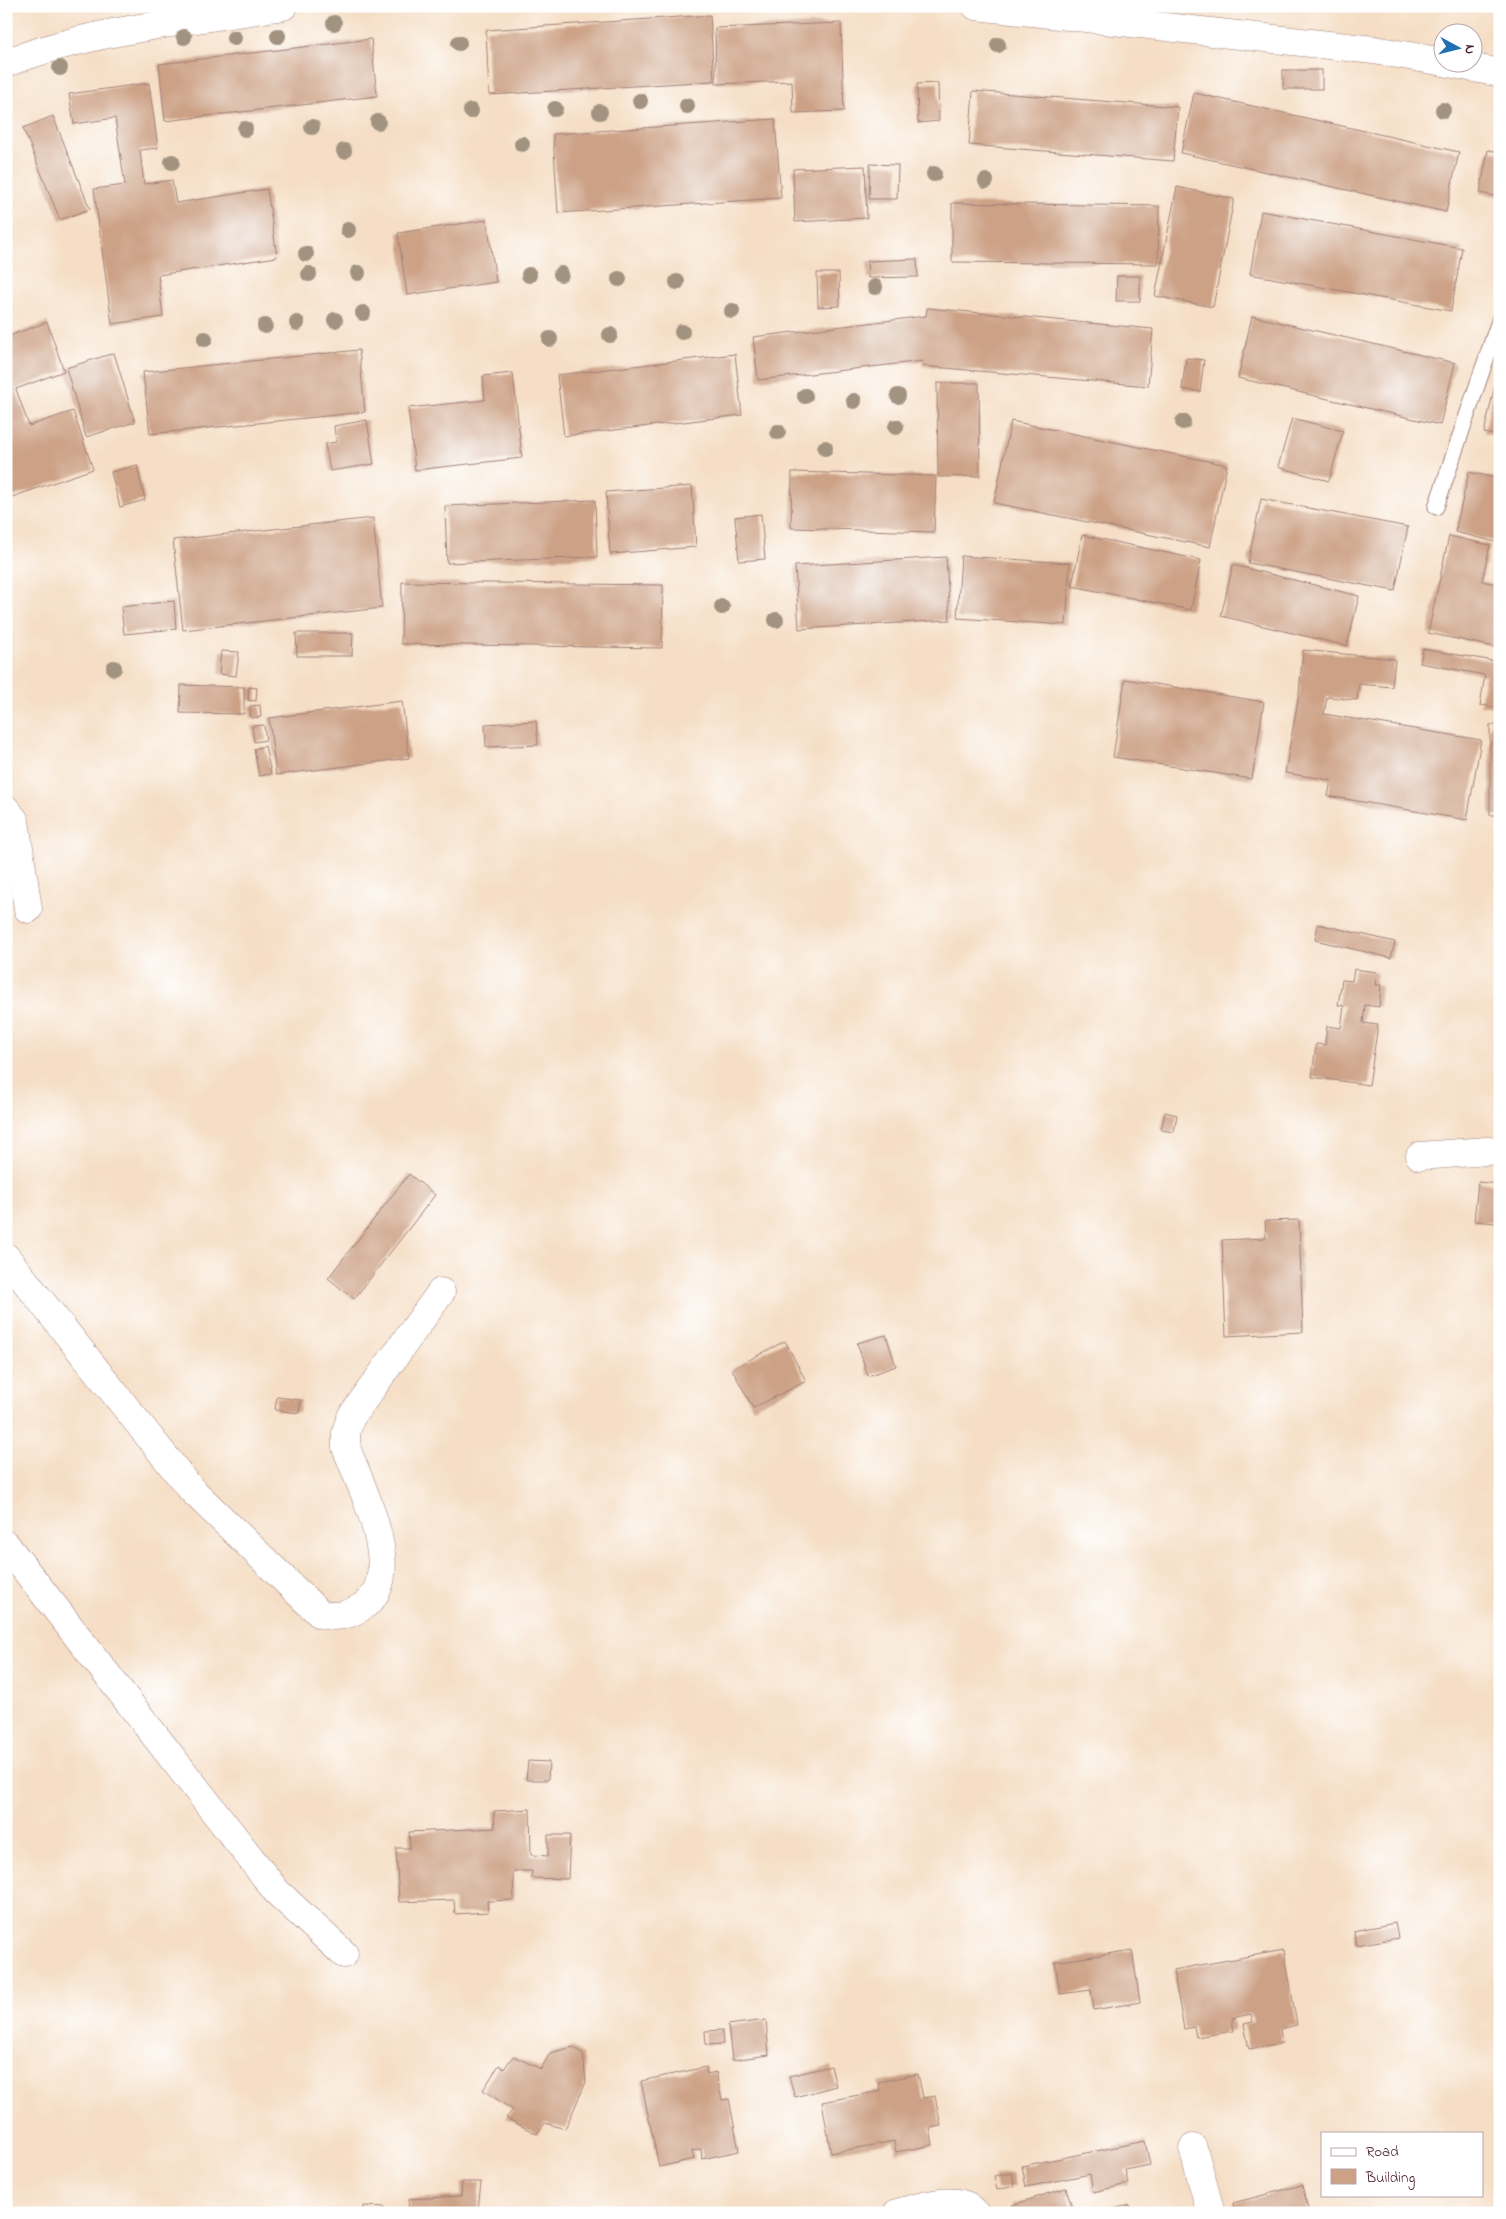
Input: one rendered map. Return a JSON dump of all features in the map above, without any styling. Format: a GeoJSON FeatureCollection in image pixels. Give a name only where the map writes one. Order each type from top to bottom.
{"type":"FeatureCollection","features":[{"type":"Feature","properties":{"kind":"street"},"geometry":{"type":"LineString","coordinates":[[6,63],[36,51],[92,36],[282,6]]}},
{"type":"Feature","properties":{"kind":"street"},"geometry":{"type":"LineString","coordinates":[[976,6],[1336,45],[1434,60]]}},
{"type":"Feature","properties":{"kind":"street"},"geometry":{"type":"LineString","coordinates":[[1484,70],[1500,73]]}},
{"type":"Feature","properties":{"kind":"street"},"geometry":{"type":"LineString","coordinates":[[6,809],[15,821],[28,909]]}},
{"type":"Feature","properties":{"kind":"street"},"geometry":{"type":"LineString","coordinates":[[1420,1156],[1500,1150]]}},
{"type":"Feature","properties":{"kind":"street"},"geometry":{"type":"LineString","coordinates":[[6,1257],[190,1488],[320,1614],[333,1618],[352,1613],[366,1605],[378,1590],[382,1570],[381,1544],[346,1448],[346,1432],[352,1417],[441,1292]]}},
{"type":"Feature","properties":{"kind":"street"},"geometry":{"type":"LineString","coordinates":[[6,1545],[277,1892],[344,1954]]}},
{"type":"Feature","properties":{"kind":"street"},"geometry":{"type":"LineString","coordinates":[[1193,2148],[1211,2213]]}},
{"type":"Feature","properties":{"kind":"street"},"geometry":{"type":"LineString","coordinates":[[897,2213],[935,2203],[956,2202],[965,2204],[975,2213]]}},
{"type":"Feature","properties":{"kind":"lane"},"geometry":{"type":"LineString","coordinates":[[1436,507],[1500,318]]}},
{"type":"Feature","properties":{"kind":"building"},"geometry":{"type":"Polygon","coordinates":[[[710,15],[714,81],[489,95],[486,30],[710,15]]]}},
{"type":"Feature","properties":{"kind":"building"},"geometry":{"type":"Polygon","coordinates":[[[841,23],[844,111],[793,113],[792,81],[716,84],[715,28],[841,23]]]}},
{"type":"Feature","properties":{"kind":"building"},"geometry":{"type":"Polygon","coordinates":[[[371,39],[377,96],[165,121],[159,64],[371,39]]]}},
{"type":"Feature","properties":{"kind":"building"},"geometry":{"type":"Polygon","coordinates":[[[1283,70],[1322,70],[1322,89],[1283,89],[1283,70]]]}},
{"type":"Feature","properties":{"kind":"building"},"geometry":{"type":"Polygon","coordinates":[[[149,83],[158,148],[140,150],[144,184],[172,180],[176,203],[267,189],[277,257],[158,275],[163,317],[112,324],[94,189],[125,185],[115,118],[74,124],[69,94],[149,83]]]}},
{"type":"Feature","properties":{"kind":"building"},"geometry":{"type":"Polygon","coordinates":[[[938,83],[939,121],[918,123],[917,84],[938,83]]]}},
{"type":"Feature","properties":{"kind":"building"},"geometry":{"type":"Polygon","coordinates":[[[973,91],[1178,107],[1173,161],[969,145],[973,91]]]}},
{"type":"Feature","properties":{"kind":"building"},"geometry":{"type":"Polygon","coordinates":[[[1194,93],[1459,152],[1446,212],[1181,153],[1194,93]]]}},
{"type":"Feature","properties":{"kind":"building"},"geometry":{"type":"Polygon","coordinates":[[[53,116],[90,209],[60,220],[23,128],[53,116]]]}},
{"type":"Feature","properties":{"kind":"building"},"geometry":{"type":"Polygon","coordinates":[[[775,119],[781,198],[558,213],[553,134],[775,119]]]}},
{"type":"Feature","properties":{"kind":"building"},"geometry":{"type":"Polygon","coordinates":[[[1488,150],[1500,152],[1500,197],[1480,193],[1488,150]]]}},
{"type":"Feature","properties":{"kind":"building"},"geometry":{"type":"Polygon","coordinates":[[[870,164],[898,165],[897,199],[869,199],[870,164]]]}},
{"type":"Feature","properties":{"kind":"building"},"geometry":{"type":"Polygon","coordinates":[[[865,166],[867,218],[795,222],[793,169],[865,166]]]}},
{"type":"Feature","properties":{"kind":"building"},"geometry":{"type":"Polygon","coordinates":[[[1177,187],[1234,199],[1213,307],[1155,296],[1177,187]]]}},
{"type":"Feature","properties":{"kind":"building"},"geometry":{"type":"Polygon","coordinates":[[[952,203],[1159,206],[1158,264],[952,262],[952,203]]]}},
{"type":"Feature","properties":{"kind":"building"},"geometry":{"type":"Polygon","coordinates":[[[1261,211],[1462,248],[1451,311],[1250,274],[1261,211]]]}},
{"type":"Feature","properties":{"kind":"building"},"geometry":{"type":"Polygon","coordinates":[[[487,220],[496,282],[407,295],[398,233],[487,220]]]}},
{"type":"Feature","properties":{"kind":"building"},"geometry":{"type":"Polygon","coordinates":[[[917,259],[918,277],[868,278],[867,261],[917,259]]]}},
{"type":"Feature","properties":{"kind":"building"},"geometry":{"type":"Polygon","coordinates":[[[817,273],[839,273],[840,306],[818,307],[817,273]]]}},
{"type":"Feature","properties":{"kind":"building"},"geometry":{"type":"Polygon","coordinates":[[[1117,276],[1140,276],[1140,301],[1116,301],[1117,276]]]}},
{"type":"Feature","properties":{"kind":"building"},"geometry":{"type":"Polygon","coordinates":[[[927,308],[1153,329],[1148,386],[922,366],[923,361],[758,380],[753,337],[926,316],[927,308]]]}},
{"type":"Feature","properties":{"kind":"building"},"geometry":{"type":"Polygon","coordinates":[[[1252,316],[1455,363],[1440,425],[1238,378],[1252,316]]]}},
{"type":"Feature","properties":{"kind":"building"},"geometry":{"type":"Polygon","coordinates":[[[47,322],[64,371],[16,389],[29,426],[73,411],[93,469],[6,499],[6,337],[47,322]]]}},
{"type":"Feature","properties":{"kind":"building"},"geometry":{"type":"Polygon","coordinates":[[[359,350],[365,412],[150,434],[143,372],[359,350]]]}},
{"type":"Feature","properties":{"kind":"building"},"geometry":{"type":"Polygon","coordinates":[[[114,353],[135,422],[86,437],[66,368],[114,353]]]}},
{"type":"Feature","properties":{"kind":"building"},"geometry":{"type":"Polygon","coordinates":[[[735,354],[742,415],[564,436],[557,375],[735,354]]]}},
{"type":"Feature","properties":{"kind":"building"},"geometry":{"type":"Polygon","coordinates":[[[1186,358],[1204,360],[1200,392],[1182,389],[1186,358]]]}},
{"type":"Feature","properties":{"kind":"building"},"geometry":{"type":"Polygon","coordinates":[[[513,373],[522,458],[415,470],[408,408],[485,400],[483,376],[513,373]]]}},
{"type":"Feature","properties":{"kind":"building"},"geometry":{"type":"Polygon","coordinates":[[[937,383],[979,383],[980,476],[938,477],[937,383]]]}},
{"type":"Feature","properties":{"kind":"building"},"geometry":{"type":"Polygon","coordinates":[[[1495,385],[1500,385],[1500,436],[1484,433],[1495,385]]]}},
{"type":"Feature","properties":{"kind":"building"},"geometry":{"type":"Polygon","coordinates":[[[1292,418],[1343,431],[1329,481],[1278,467],[1292,418]]]}},
{"type":"Feature","properties":{"kind":"building"},"geometry":{"type":"Polygon","coordinates":[[[367,420],[374,464],[330,471],[325,444],[336,442],[334,426],[367,420]]]}},
{"type":"Feature","properties":{"kind":"building"},"geometry":{"type":"Polygon","coordinates":[[[1011,421],[1227,465],[1210,547],[994,503],[1011,421]]]}},
{"type":"Feature","properties":{"kind":"building"},"geometry":{"type":"Polygon","coordinates":[[[137,465],[145,500],[120,507],[111,472],[137,465]]]}},
{"type":"Feature","properties":{"kind":"building"},"geometry":{"type":"Polygon","coordinates":[[[792,472],[936,476],[934,532],[791,528],[792,472]]]}},
{"type":"Feature","properties":{"kind":"building"},"geometry":{"type":"Polygon","coordinates":[[[1469,472],[1500,479],[1500,543],[1455,532],[1469,472]]]}},
{"type":"Feature","properties":{"kind":"building"},"geometry":{"type":"Polygon","coordinates":[[[692,486],[696,547],[610,554],[606,492],[692,486]]]}},
{"type":"Feature","properties":{"kind":"building"},"geometry":{"type":"Polygon","coordinates":[[[1261,499],[1408,527],[1395,591],[1248,563],[1261,499]]]}},
{"type":"Feature","properties":{"kind":"building"},"geometry":{"type":"Polygon","coordinates":[[[595,500],[597,557],[447,563],[445,506],[595,500]]]}},
{"type":"Feature","properties":{"kind":"building"},"geometry":{"type":"Polygon","coordinates":[[[761,514],[765,559],[739,561],[735,517],[761,514]]]}},
{"type":"Feature","properties":{"kind":"building"},"geometry":{"type":"Polygon","coordinates":[[[373,518],[382,608],[183,630],[173,540],[373,518]]]}},
{"type":"Feature","properties":{"kind":"building"},"geometry":{"type":"Polygon","coordinates":[[[1082,535],[1201,560],[1191,610],[1072,586],[1082,535]]]}},
{"type":"Feature","properties":{"kind":"building"},"geometry":{"type":"Polygon","coordinates":[[[1449,536],[1490,545],[1482,581],[1500,585],[1500,648],[1428,633],[1449,536]]]}},
{"type":"Feature","properties":{"kind":"building"},"geometry":{"type":"Polygon","coordinates":[[[961,556],[1070,563],[1066,625],[957,618],[961,556]]]}},
{"type":"Feature","properties":{"kind":"building"},"geometry":{"type":"Polygon","coordinates":[[[946,557],[950,620],[799,629],[795,566],[946,557]]]}},
{"type":"Feature","properties":{"kind":"building"},"geometry":{"type":"Polygon","coordinates":[[[1233,565],[1359,596],[1347,646],[1221,616],[1233,565]]]}},
{"type":"Feature","properties":{"kind":"building"},"geometry":{"type":"Polygon","coordinates":[[[402,582],[663,585],[662,648],[401,644],[402,582]]]}},
{"type":"Feature","properties":{"kind":"building"},"geometry":{"type":"Polygon","coordinates":[[[174,601],[176,629],[124,634],[121,607],[174,601]]]}},
{"type":"Feature","properties":{"kind":"building"},"geometry":{"type":"Polygon","coordinates":[[[296,633],[353,633],[352,656],[297,656],[296,633]]]}},
{"type":"Feature","properties":{"kind":"building"},"geometry":{"type":"Polygon","coordinates":[[[1423,649],[1500,662],[1500,708],[1480,705],[1485,675],[1420,663],[1423,649]]]}},
{"type":"Feature","properties":{"kind":"building"},"geometry":{"type":"Polygon","coordinates":[[[1303,650],[1395,659],[1392,687],[1359,684],[1357,700],[1327,697],[1324,714],[1481,740],[1467,820],[1328,796],[1331,780],[1285,773],[1299,694],[1303,650]]]}},
{"type":"Feature","properties":{"kind":"building"},"geometry":{"type":"Polygon","coordinates":[[[221,651],[239,652],[236,676],[219,674],[221,651]]]}},
{"type":"Feature","properties":{"kind":"building"},"geometry":{"type":"Polygon","coordinates":[[[1125,679],[1264,702],[1252,779],[1113,757],[1125,679]]]}},
{"type":"Feature","properties":{"kind":"building"},"geometry":{"type":"Polygon","coordinates":[[[181,685],[244,687],[244,714],[180,713],[181,685]]]}},
{"type":"Feature","properties":{"kind":"building"},"geometry":{"type":"Polygon","coordinates":[[[249,687],[257,688],[256,701],[248,700],[249,687]]]}},
{"type":"Feature","properties":{"kind":"building"},"geometry":{"type":"Polygon","coordinates":[[[402,701],[409,758],[276,775],[269,718],[402,701]]]}},
{"type":"Feature","properties":{"kind":"building"},"geometry":{"type":"Polygon","coordinates":[[[260,705],[261,717],[251,718],[250,706],[260,705]]]}},
{"type":"Feature","properties":{"kind":"building"},"geometry":{"type":"Polygon","coordinates":[[[536,721],[538,745],[486,747],[485,724],[536,721]]]}},
{"type":"Feature","properties":{"kind":"building"},"geometry":{"type":"Polygon","coordinates":[[[264,725],[266,740],[254,742],[252,726],[264,725]]]}},
{"type":"Feature","properties":{"kind":"building"},"geometry":{"type":"Polygon","coordinates":[[[1490,725],[1500,725],[1500,815],[1490,815],[1490,725]]]}},
{"type":"Feature","properties":{"kind":"building"},"geometry":{"type":"Polygon","coordinates":[[[265,746],[271,774],[259,776],[254,749],[265,746]]]}},
{"type":"Feature","properties":{"kind":"building"},"geometry":{"type":"Polygon","coordinates":[[[1318,924],[1395,942],[1391,958],[1315,940],[1318,924]]]}},
{"type":"Feature","properties":{"kind":"building"},"geometry":{"type":"Polygon","coordinates":[[[1354,969],[1377,972],[1375,985],[1381,985],[1379,1007],[1365,1005],[1363,1023],[1378,1025],[1369,1085],[1312,1077],[1316,1044],[1325,1045],[1327,1026],[1341,1028],[1344,1006],[1338,1005],[1342,980],[1352,981],[1354,969]]]}},
{"type":"Feature","properties":{"kind":"building"},"geometry":{"type":"Polygon","coordinates":[[[1165,1112],[1177,1115],[1174,1132],[1161,1130],[1165,1112]]]}},
{"type":"Feature","properties":{"kind":"building"},"geometry":{"type":"Polygon","coordinates":[[[409,1174],[435,1195],[354,1299],[328,1278],[409,1174]]]}},
{"type":"Feature","properties":{"kind":"building"},"geometry":{"type":"Polygon","coordinates":[[[1478,1182],[1499,1184],[1496,1223],[1474,1221],[1478,1182]]]}},
{"type":"Feature","properties":{"kind":"building"},"geometry":{"type":"Polygon","coordinates":[[[1299,1220],[1303,1332],[1226,1336],[1222,1240],[1266,1238],[1265,1221],[1299,1220]]]}},
{"type":"Feature","properties":{"kind":"building"},"geometry":{"type":"Polygon","coordinates":[[[886,1335],[896,1366],[868,1376],[857,1343],[886,1335]]]}},
{"type":"Feature","properties":{"kind":"building"},"geometry":{"type":"Polygon","coordinates":[[[785,1341],[806,1381],[753,1408],[732,1369],[785,1341]]]}},
{"type":"Feature","properties":{"kind":"building"},"geometry":{"type":"Polygon","coordinates":[[[277,1397],[301,1400],[299,1413],[275,1410],[277,1397]]]}},
{"type":"Feature","properties":{"kind":"building"},"geometry":{"type":"Polygon","coordinates":[[[528,1761],[549,1762],[548,1780],[526,1780],[528,1761]]]}},
{"type":"Feature","properties":{"kind":"building"},"geometry":{"type":"Polygon","coordinates":[[[530,1809],[531,1855],[548,1856],[548,1835],[570,1835],[568,1879],[531,1878],[532,1871],[513,1871],[514,1900],[487,1901],[488,1912],[455,1914],[454,1900],[399,1902],[396,1848],[410,1848],[409,1832],[495,1828],[494,1811],[530,1809]]]}},
{"type":"Feature","properties":{"kind":"building"},"geometry":{"type":"Polygon","coordinates":[[[1395,1923],[1398,1938],[1356,1945],[1354,1931],[1395,1923]]]}},
{"type":"Feature","properties":{"kind":"building"},"geometry":{"type":"Polygon","coordinates":[[[1132,1950],[1140,2002],[1094,2010],[1091,1990],[1060,1994],[1055,1962],[1132,1950]]]}},
{"type":"Feature","properties":{"kind":"building"},"geometry":{"type":"Polygon","coordinates":[[[1284,1950],[1297,2025],[1280,2029],[1282,2043],[1249,2049],[1244,2024],[1253,2022],[1251,2014],[1232,2018],[1234,2031],[1196,2037],[1194,2027],[1184,2029],[1173,1970],[1284,1950]]]}},
{"type":"Feature","properties":{"kind":"building"},"geometry":{"type":"Polygon","coordinates":[[[766,2020],[769,2055],[732,2060],[728,2025],[766,2020]]]}},
{"type":"Feature","properties":{"kind":"building"},"geometry":{"type":"Polygon","coordinates":[[[722,2030],[723,2044],[706,2045],[705,2031],[722,2030]]]}},
{"type":"Feature","properties":{"kind":"building"},"geometry":{"type":"Polygon","coordinates":[[[573,2047],[583,2054],[586,2082],[565,2129],[545,2123],[537,2134],[506,2118],[513,2110],[483,2090],[499,2065],[504,2069],[513,2056],[541,2069],[550,2053],[573,2047]]]}},
{"type":"Feature","properties":{"kind":"building"},"geometry":{"type":"Polygon","coordinates":[[[831,2066],[836,2086],[795,2097],[789,2076],[831,2066]]]}},
{"type":"Feature","properties":{"kind":"building"},"geometry":{"type":"Polygon","coordinates":[[[706,2067],[707,2074],[716,2072],[722,2100],[729,2099],[739,2151],[702,2159],[701,2149],[692,2151],[694,2159],[659,2167],[641,2081],[706,2067]]]}},
{"type":"Feature","properties":{"kind":"building"},"geometry":{"type":"Polygon","coordinates":[[[918,2074],[923,2098],[935,2096],[941,2126],[930,2128],[933,2145],[896,2152],[894,2141],[831,2153],[822,2102],[880,2091],[878,2082],[918,2074]]]}},
{"type":"Feature","properties":{"kind":"building"},"geometry":{"type":"Polygon","coordinates":[[[1145,2141],[1150,2165],[1125,2170],[1128,2184],[1093,2192],[1090,2174],[1026,2187],[1022,2166],[1145,2141]]]}},
{"type":"Feature","properties":{"kind":"building"},"geometry":{"type":"Polygon","coordinates":[[[1012,2173],[1015,2186],[997,2190],[994,2176],[1012,2173]]]}},
{"type":"Feature","properties":{"kind":"building"},"geometry":{"type":"Polygon","coordinates":[[[462,2182],[481,2182],[478,2211],[485,2213],[408,2213],[409,2199],[461,2196],[462,2182]]]}},
{"type":"Feature","properties":{"kind":"building"},"geometry":{"type":"Polygon","coordinates":[[[1302,2185],[1309,2213],[1235,2213],[1233,2203],[1302,2185]]]}},
{"type":"Feature","properties":{"kind":"building"},"geometry":{"type":"Polygon","coordinates":[[[1066,2188],[1074,2213],[1014,2213],[1012,2205],[1066,2188]]]}},
{"type":"Feature","properties":{"kind":"building"},"geometry":{"type":"Polygon","coordinates":[[[1130,2205],[1132,2213],[1099,2213],[1099,2212],[1130,2205]]]}},
{"type":"Feature","properties":{"kind":"building"},"geometry":{"type":"Polygon","coordinates":[[[363,2206],[384,2207],[384,2213],[363,2213],[363,2206]]]}}]}
